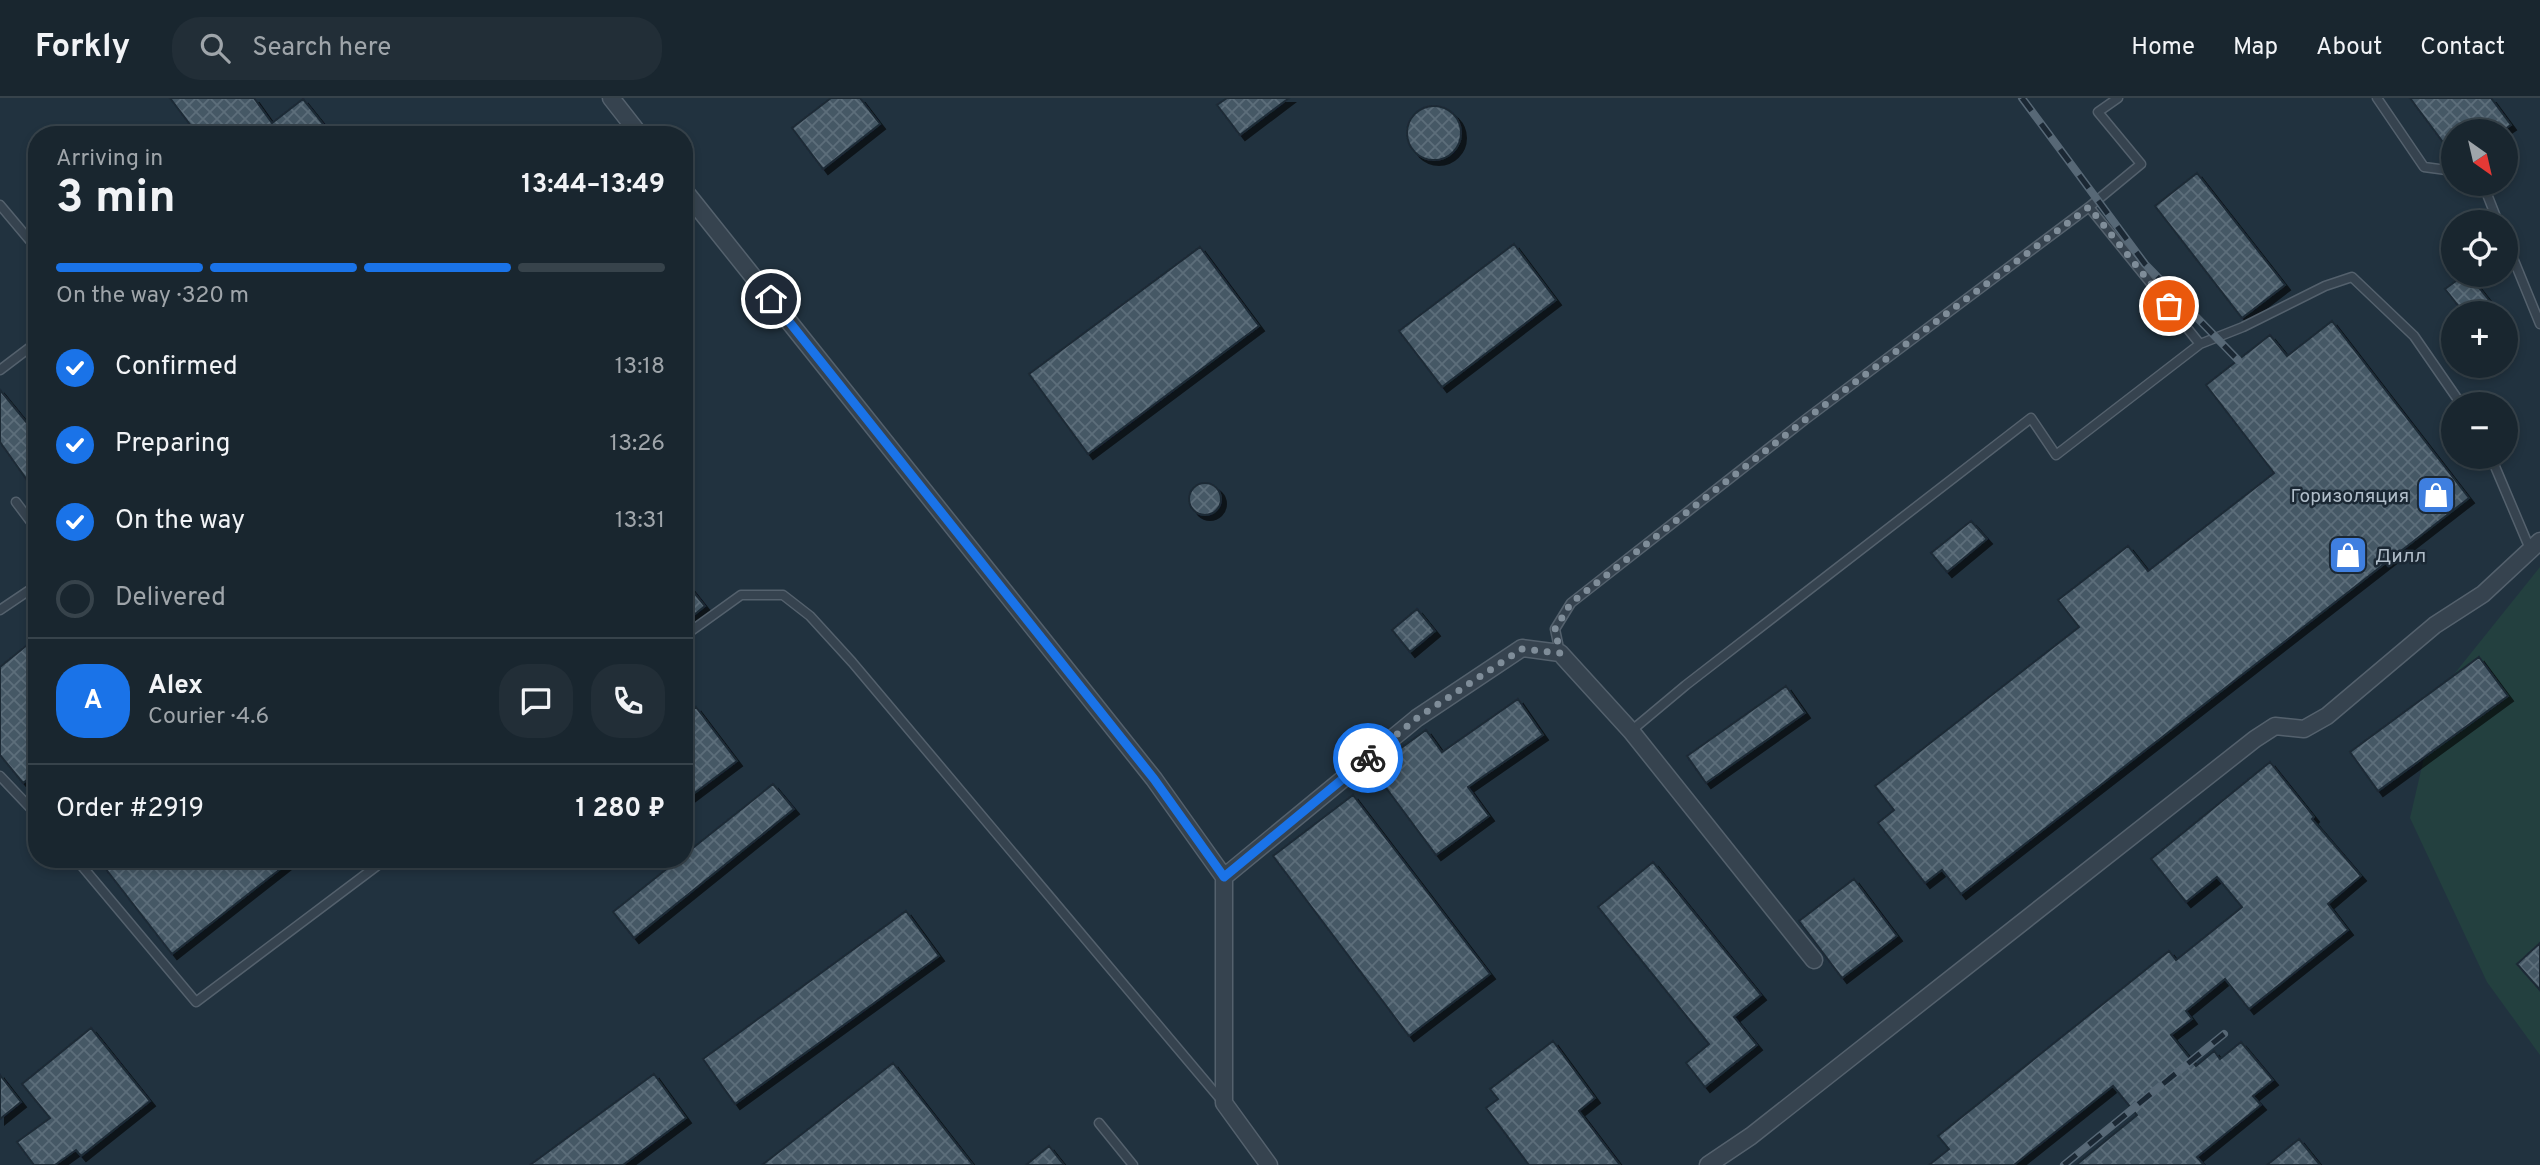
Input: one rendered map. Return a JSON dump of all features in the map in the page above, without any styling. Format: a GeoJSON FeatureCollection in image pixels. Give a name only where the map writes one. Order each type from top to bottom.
{"type":"FeatureCollection","features":[{"type":"Feature","properties":{"kind":"street"},"geometry":{"type":"LineString","coordinates":[[611,98],[633,126]]}},
{"type":"Feature","properties":{"kind":"street"},"geometry":{"type":"LineString","coordinates":[[693,201],[1154,779],[1224,877],[1224,1103],[1269,1165]]}},
{"type":"Feature","properties":{"kind":"street"},"geometry":{"type":"LineString","coordinates":[[1708,1165],[1751,1136],[2255,739],[2275,726],[2304,729],[2327,716],[2435,625],[2483,594],[2535,545]]}},
{"type":"Feature","properties":{"kind":"street"},"geometry":{"type":"LineString","coordinates":[[1224,877],[1417,718],[1522,649],[1560,653],[1631,731],[1814,960]]}},
{"type":"Feature","properties":{"kind":"lane"},"geometry":{"type":"LineString","coordinates":[[1560,653],[1555,629],[1571,603],[1806,419],[2089,207],[2141,164],[2098,112],[2118,98]]}},
{"type":"Feature","properties":{"kind":"lane"},"geometry":{"type":"LineString","coordinates":[[2377,98],[2424,167],[2441,169]]}},
{"type":"Feature","properties":{"kind":"lane"},"geometry":{"type":"LineString","coordinates":[[0,205],[28,238]]}},
{"type":"Feature","properties":{"kind":"lane"},"geometry":{"type":"LineString","coordinates":[[2089,207],[2200,344]]}},
{"type":"Feature","properties":{"kind":"lane"},"geometry":{"type":"LineString","coordinates":[[2518,270],[2540,324]]}},
{"type":"Feature","properties":{"kind":"lane"},"geometry":{"type":"LineString","coordinates":[[1631,731],[1686,685],[2031,418],[2056,455],[2200,344],[2243,327],[2325,286],[2352,277],[2414,335],[2453,392]]}},
{"type":"Feature","properties":{"kind":"lane"},"geometry":{"type":"LineString","coordinates":[[0,370],[28,349]]}},
{"type":"Feature","properties":{"kind":"lane"},"geometry":{"type":"LineString","coordinates":[[2497,469],[2535,545]]}},
{"type":"Feature","properties":{"kind":"lane"},"geometry":{"type":"LineString","coordinates":[[16,502],[28,518]]}},
{"type":"Feature","properties":{"kind":"lane"},"geometry":{"type":"LineString","coordinates":[[0,610],[28,591]]}},
{"type":"Feature","properties":{"kind":"lane"},"geometry":{"type":"LineString","coordinates":[[693,630],[741,595],[783,595],[810,616],[852,662],[1224,1103]]}},
{"type":"Feature","properties":{"kind":"lane"},"geometry":{"type":"LineString","coordinates":[[0,776],[28,806]]}},
{"type":"Feature","properties":{"kind":"lane"},"geometry":{"type":"LineString","coordinates":[[83,868],[195,1002],[374,868]]}},
{"type":"Feature","properties":{"kind":"lane"},"geometry":{"type":"LineString","coordinates":[[1099,1123],[1133,1165]]}},
{"type":"Feature","properties":{"kind":"green space"},"geometry":{"type":"Polygon","coordinates":[[[2540,567],[2540,1055],[2487,982],[2410,818],[2439,693],[2540,567]]]}},
{"type":"Feature","properties":{"kind":"building"},"geometry":{"type":"Polygon","coordinates":[[[170,98],[254,98],[272,123],[303,99],[325,126],[191,126],[170,98]]]}},
{"type":"Feature","properties":{"kind":"building"},"geometry":{"type":"Polygon","coordinates":[[[831,98],[860,98],[880,124],[823,169],[792,128],[831,98]]]}},
{"type":"Feature","properties":{"kind":"building"},"geometry":{"type":"Polygon","coordinates":[[[1227,98],[1289,98],[1240,135],[1217,105],[1227,98]]]}},
{"type":"Feature","properties":{"kind":"building"},"geometry":{"type":"Polygon","coordinates":[[[2410,98],[2491,98],[2507,119],[2441,119],[2441,140],[2410,98]]]}},
{"type":"Feature","properties":{"kind":"building"},"geometry":{"type":"Polygon","coordinates":[[[1439,106],[1449,110],[1457,118],[1461,133],[1457,148],[1449,156],[1429,160],[1419,156],[1411,148],[1407,128],[1411,118],[1419,110],[1439,106]]]}},
{"type":"Feature","properties":{"kind":"building"},"geometry":{"type":"Polygon","coordinates":[[[2197,173],[2285,285],[2242,318],[2155,206],[2197,173]]]}},
{"type":"Feature","properties":{"kind":"building"},"geometry":{"type":"Polygon","coordinates":[[[1514,244],[1556,300],[1442,387],[1399,331],[1514,244]]]}},
{"type":"Feature","properties":{"kind":"building"},"geometry":{"type":"Polygon","coordinates":[[[1200,247],[1259,326],[1088,454],[1029,374],[1200,247]]]}},
{"type":"Feature","properties":{"kind":"building"},"geometry":{"type":"Polygon","coordinates":[[[2478,287],[2490,301],[2454,301],[2445,289],[2478,287]]]}},
{"type":"Feature","properties":{"kind":"building"},"geometry":{"type":"Polygon","coordinates":[[[2332,321],[2441,462],[2441,469],[2447,469],[2469,498],[1961,894],[1942,870],[1925,883],[1878,823],[1894,810],[1875,786],[2079,627],[2058,600],[2128,546],[2148,571],[2274,473],[2206,385],[2270,335],[2287,356],[2332,321]]]}},
{"type":"Feature","properties":{"kind":"building"},"geometry":{"type":"Polygon","coordinates":[[[0,390],[28,424],[28,481],[0,442],[0,390]]]}},
{"type":"Feature","properties":{"kind":"building"},"geometry":{"type":"Polygon","coordinates":[[[1205,483],[1216,488],[1221,499],[1216,510],[1205,515],[1194,510],[1189,499],[1194,488],[1205,483]]]}},
{"type":"Feature","properties":{"kind":"building"},"geometry":{"type":"Polygon","coordinates":[[[1971,521],[1987,539],[1947,572],[1931,553],[1971,521]]]}},
{"type":"Feature","properties":{"kind":"building"},"geometry":{"type":"Polygon","coordinates":[[[693,591],[705,606],[693,616],[693,591]]]}},
{"type":"Feature","properties":{"kind":"building"},"geometry":{"type":"Polygon","coordinates":[[[1417,609],[1435,631],[1410,652],[1392,630],[1417,609]]]}},
{"type":"Feature","properties":{"kind":"building"},"geometry":{"type":"Polygon","coordinates":[[[28,644],[28,779],[23,783],[0,755],[0,667],[28,644]]]}},
{"type":"Feature","properties":{"kind":"building"},"geometry":{"type":"Polygon","coordinates":[[[2479,657],[2508,696],[2378,791],[2350,752],[2479,657]]]}},
{"type":"Feature","properties":{"kind":"building"},"geometry":{"type":"Polygon","coordinates":[[[1786,686],[1805,713],[1706,783],[1687,756],[1786,686]]]}},
{"type":"Feature","properties":{"kind":"building"},"geometry":{"type":"Polygon","coordinates":[[[1518,699],[1543,735],[1468,787],[1489,816],[1436,855],[1372,769],[1426,730],[1442,752],[1518,699]]]}},
{"type":"Feature","properties":{"kind":"building"},"geometry":{"type":"Polygon","coordinates":[[[696,707],[737,761],[693,794],[693,709],[696,707]]]}},
{"type":"Feature","properties":{"kind":"building"},"geometry":{"type":"Polygon","coordinates":[[[2270,762],[2314,817],[2312,819],[2361,876],[2328,904],[2348,930],[2249,1009],[2225,979],[2186,1011],[2192,1019],[2171,1035],[2196,1066],[2214,1051],[2220,1059],[2241,1042],[2273,1080],[2253,1096],[2261,1105],[2197,1157],[2204,1165],[2076,1165],[2137,1115],[2113,1086],[2014,1165],[1929,1165],[1949,1149],[1938,1136],[2169,951],[2176,960],[2242,907],[2217,877],[2186,902],[2151,859],[2270,762]]]}},
{"type":"Feature","properties":{"kind":"building"},"geometry":{"type":"Polygon","coordinates":[[[773,784],[794,809],[634,938],[613,912],[668,868],[693,868],[693,848],[773,784]]]}},
{"type":"Feature","properties":{"kind":"building"},"geometry":{"type":"Polygon","coordinates":[[[1353,795],[1490,974],[1409,1036],[1273,856],[1353,795]]]}},
{"type":"Feature","properties":{"kind":"building"},"geometry":{"type":"Polygon","coordinates":[[[1653,862],[1761,995],[1734,1017],[1757,1045],[1705,1087],[1686,1063],[1709,1044],[1598,907],[1653,862]]]}},
{"type":"Feature","properties":{"kind":"building"},"geometry":{"type":"Polygon","coordinates":[[[105,868],[282,868],[172,954],[105,868]]]}},
{"type":"Feature","properties":{"kind":"building"},"geometry":{"type":"Polygon","coordinates":[[[1854,879],[1897,936],[1842,978],[1799,921],[1854,879]]]}},
{"type":"Feature","properties":{"kind":"building"},"geometry":{"type":"Polygon","coordinates":[[[906,911],[939,956],[735,1104],[703,1059],[906,911]]]}},
{"type":"Feature","properties":{"kind":"building"},"geometry":{"type":"Polygon","coordinates":[[[2540,943],[2540,990],[2517,964],[2540,943]]]}},
{"type":"Feature","properties":{"kind":"building"},"geometry":{"type":"Polygon","coordinates":[[[91,1028],[150,1101],[81,1156],[76,1150],[55,1165],[34,1165],[17,1142],[50,1118],[22,1084],[91,1028]]]}},
{"type":"Feature","properties":{"kind":"building"},"geometry":{"type":"Polygon","coordinates":[[[1553,1041],[1595,1098],[1579,1111],[1620,1165],[1529,1165],[1486,1108],[1498,1099],[1490,1089],[1553,1041]]]}},
{"type":"Feature","properties":{"kind":"building"},"geometry":{"type":"Polygon","coordinates":[[[893,1063],[973,1165],[762,1165],[893,1063]]]}},
{"type":"Feature","properties":{"kind":"building"},"geometry":{"type":"Polygon","coordinates":[[[654,1074],[686,1118],[623,1165],[530,1165],[654,1074]]]}},
{"type":"Feature","properties":{"kind":"building"},"geometry":{"type":"Polygon","coordinates":[[[0,1075],[21,1102],[0,1119],[0,1075]]]}},
{"type":"Feature","properties":{"kind":"building"},"geometry":{"type":"Polygon","coordinates":[[[2299,1139],[2320,1165],[2267,1165],[2299,1139]]]}},
{"type":"Feature","properties":{"kind":"building"},"geometry":{"type":"Polygon","coordinates":[[[1049,1146],[1064,1165],[1026,1165],[1049,1146]]]}},
{"type":"Feature","properties":{"kind":"railway"},"geometry":{"type":"LineString","coordinates":[[2022,98],[2145,264],[2238,360]]}},
{"type":"Feature","properties":{"kind":"railway"},"geometry":{"type":"LineString","coordinates":[[2064,1165],[2224,1034]]}},
{"type":"Feature","properties":{"kind":"way so far"},"geometry":{"type":"LineString","coordinates":[[1368,758],[1417,718],[1522,649],[1560,653],[1555,629],[1571,603],[1806,419],[2089,207],[2169,306]]}},
{"type":"Feature","properties":{"kind":"place","name":"Горизоляция"},"geometry":{"type":"Point","coordinates":[2436,495]}},
{"type":"Feature","properties":{"kind":"place","name":"Дилл"},"geometry":{"type":"Point","coordinates":[2348,555]}},
{"type":"Feature","properties":{"kind":"route"},"geometry":{"type":"LineString","coordinates":[[771,299],[1154,779],[1224,877],[1368,758]]}}]}
